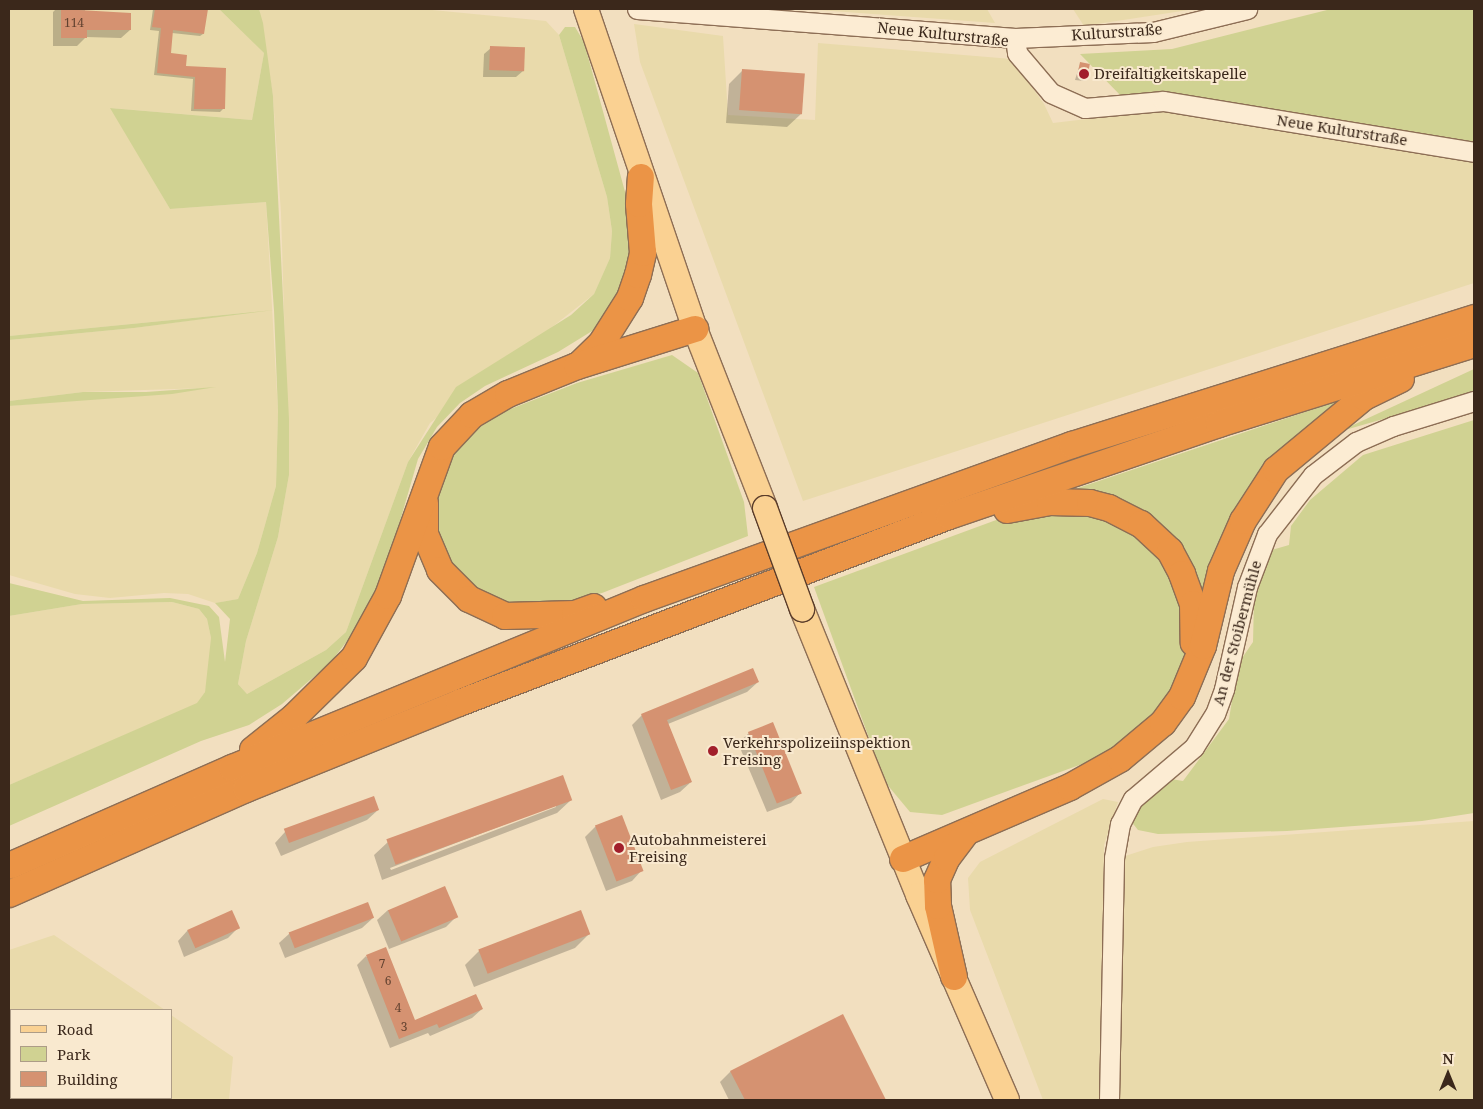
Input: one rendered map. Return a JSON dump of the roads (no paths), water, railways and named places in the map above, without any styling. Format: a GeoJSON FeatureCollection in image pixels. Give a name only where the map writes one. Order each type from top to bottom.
{"type":"FeatureCollection","features":[{"type":"Feature","properties":{"kind":"highway"},"geometry":{"type":"LineString","coordinates":[[577,366],[601,344],[630,298],[638,276],[643,253],[638,204],[641,177]]}},
{"type":"Feature","properties":{"kind":"highway"},"geometry":{"type":"LineString","coordinates":[[9,866],[232,768],[644,599],[1072,445],[1474,318]]}},
{"type":"Feature","properties":{"kind":"highway"},"geometry":{"type":"LineString","coordinates":[[232,768],[294,717],[354,658],[388,596],[424,490],[442,447],[472,415],[508,394],[577,366],[695,330]]}},
{"type":"Feature","properties":{"kind":"highway"},"geometry":{"type":"LineString","coordinates":[[9,894],[246,790],[450,706],[949,516],[1219,424],[1474,344]]}},
{"type":"Feature","properties":{"kind":"highway"},"geometry":{"type":"LineString","coordinates":[[903,859],[965,834],[1070,787],[1120,759],[1163,723],[1182,697],[1203,646],[1221,571],[1243,520],[1276,470],[1364,397],[1408,376],[1474,353]]}},
{"type":"Feature","properties":{"kind":"highway"},"geometry":{"type":"LineString","coordinates":[[424,490],[425,534],[436,561],[440,570],[469,599],[505,616],[575,614],[618,599],[644,599]]}},
{"type":"Feature","properties":{"kind":"highway"},"geometry":{"type":"LineString","coordinates":[[949,516],[980,517],[1025,506],[1070,502],[1109,508],[1141,524],[1170,551],[1182,574],[1193,604],[1194,664]]}},
{"type":"Feature","properties":{"kind":"highway"},"geometry":{"type":"LineString","coordinates":[[954,977],[938,906],[937,880],[947,858],[965,834]]}},
{"type":"Feature","properties":{"kind":"main road"},"geometry":{"type":"LineString","coordinates":[[586,9],[641,177],[695,330],[765,508],[802,610],[903,859],[1007,1100]]}},
{"type":"Feature","properties":{"kind":"street","name":"Neue Kulturstraße"},"geometry":{"type":"LineString","coordinates":[[642,9],[1015,38],[1017,53],[1051,93],[1085,108],[1163,102],[1474,152]]}},
{"type":"Feature","properties":{"kind":"street","name":"Kulturstraße"},"geometry":{"type":"LineString","coordinates":[[1015,38],[1153,32],[1247,9]]}},
{"type":"Feature","properties":{"kind":"street","name":"An der Stoibermühle"},"geometry":{"type":"LineString","coordinates":[[1109,1100],[1116,837],[1123,815],[1133,799],[1185,757],[1201,738],[1215,714],[1224,689],[1247,587],[1267,534],[1313,476],[1356,442],[1392,426],[1474,401]]}},
{"type":"Feature","properties":{"kind":"place","name":"Dreifaltigkeitskapelle"},"geometry":{"type":"Point","coordinates":[1084,74]}},
{"type":"Feature","properties":{"kind":"place","name":"Verkehrspolizeiinspektion Freising"},"geometry":{"type":"Point","coordinates":[713,751]}},
{"type":"Feature","properties":{"kind":"place","name":"Autobahnmeisterei Freising"},"geometry":{"type":"Point","coordinates":[619,848]}}]}
